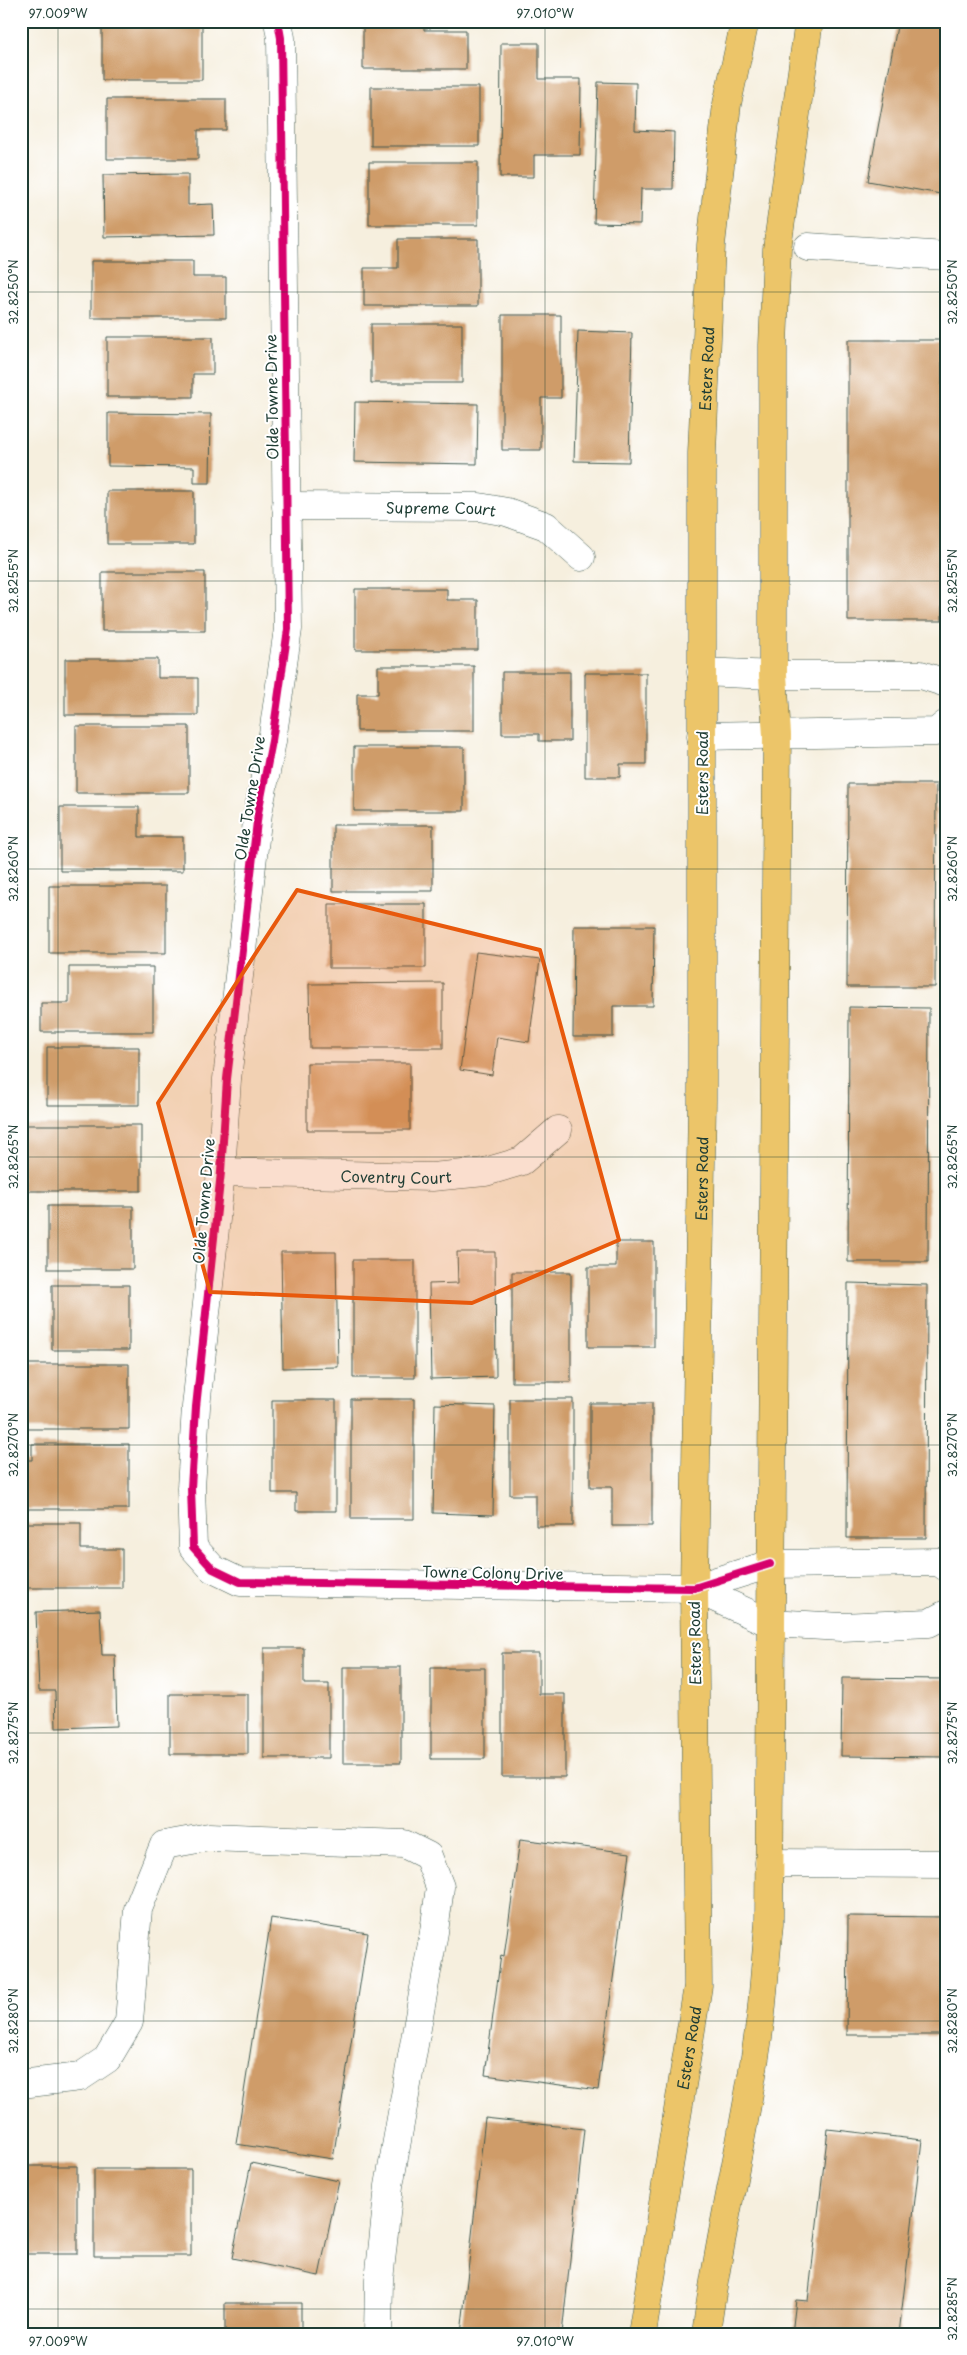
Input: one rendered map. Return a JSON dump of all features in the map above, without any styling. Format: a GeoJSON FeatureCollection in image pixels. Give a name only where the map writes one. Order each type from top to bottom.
{"type":"FeatureCollection","features":[{"type":"Feature","properties":{"kind":"main road","name":"Esters Road"},"geometry":{"type":"LineString","coordinates":[[642,2334],[698,1986],[694,1588],[702,1101],[702,453],[711,245],[727,104],[745,21]]}},
{"type":"Feature","properties":{"kind":"main road"},"geometry":{"type":"LineString","coordinates":[[706,2334],[714,2269],[740,2140],[761,2016],[769,1924],[777,735],[773,675],[773,345],[777,249],[809,21]]}},
{"type":"Feature","properties":{"kind":"street","name":"Olde Towne Drive"},"geometry":{"type":"LineString","coordinates":[[213,1569],[194,1547],[190,1488],[196,1407],[221,1172],[227,1080],[258,813],[272,741],[288,629],[280,38],[278,21]]}},
{"type":"Feature","properties":{"kind":"street"},"geometry":{"type":"LineString","coordinates":[[808,247],[946,256]]}},
{"type":"Feature","properties":{"kind":"street","name":"Supreme Court"},"geometry":{"type":"LineString","coordinates":[[286,506],[478,507],[507,512],[546,526],[581,557]]}},
{"type":"Feature","properties":{"kind":"street"},"geometry":{"type":"LineString","coordinates":[[701,672],[773,675],[921,675],[946,683]]}},
{"type":"Feature","properties":{"kind":"street"},"geometry":{"type":"LineString","coordinates":[[701,736],[936,732],[946,724]]}},
{"type":"Feature","properties":{"kind":"street","name":"Coventry Court"},"geometry":{"type":"LineString","coordinates":[[221,1172],[432,1177],[485,1172],[522,1161],[558,1130]]}},
{"type":"Feature","properties":{"kind":"street","name":"Towne Colony Drive"},"geometry":{"type":"LineString","coordinates":[[213,1569],[240,1582],[694,1588],[770,1564],[939,1562],[946,1568]]}},
{"type":"Feature","properties":{"kind":"street","name":"Towne Colony Drive"},"geometry":{"type":"LineString","coordinates":[[694,1588],[770,1623]]}},
{"type":"Feature","properties":{"kind":"street"},"geometry":{"type":"LineString","coordinates":[[770,1623],[842,1627],[928,1623],[946,1614]]}},
{"type":"Feature","properties":{"kind":"street"},"geometry":{"type":"LineString","coordinates":[[21,2084],[80,2077],[107,2059],[129,2022],[138,1909],[164,1845],[209,1837],[404,1844],[428,1856],[440,1887],[434,1932],[389,2186],[379,2280],[378,2334]]}},
{"type":"Feature","properties":{"kind":"street"},"geometry":{"type":"LineString","coordinates":[[769,1863],[946,1864]]}},
{"type":"Feature","properties":{"kind":"highlighted area"},"geometry":{"type":"Polygon","coordinates":[[[297,890],[540,950],[619,1240],[472,1303],[210,1292],[158,1103],[297,890]]]}},
{"type":"Feature","properties":{"kind":"building"},"geometry":{"type":"Polygon","coordinates":[[[102,21],[202,21],[202,80],[102,80],[102,21]]]}},
{"type":"Feature","properties":{"kind":"building"},"geometry":{"type":"Polygon","coordinates":[[[363,21],[424,21],[424,30],[466,30],[466,69],[363,69],[363,21]]]}},
{"type":"Feature","properties":{"kind":"building"},"geometry":{"type":"Polygon","coordinates":[[[898,21],[946,21],[946,195],[868,181],[898,21]]]}},
{"type":"Feature","properties":{"kind":"building"},"geometry":{"type":"Polygon","coordinates":[[[501,43],[539,43],[539,79],[581,79],[580,155],[534,155],[534,177],[500,177],[501,43]]]}},
{"type":"Feature","properties":{"kind":"building"},"geometry":{"type":"Polygon","coordinates":[[[598,82],[636,83],[635,130],[674,132],[673,189],[641,189],[640,224],[594,223],[598,82]]]}},
{"type":"Feature","properties":{"kind":"building"},"geometry":{"type":"Polygon","coordinates":[[[371,87],[479,87],[479,146],[371,146],[371,87]]]}},
{"type":"Feature","properties":{"kind":"building"},"geometry":{"type":"Polygon","coordinates":[[[107,99],[226,99],[226,130],[198,130],[198,159],[107,159],[107,99]]]}},
{"type":"Feature","properties":{"kind":"building"},"geometry":{"type":"Polygon","coordinates":[[[369,162],[478,162],[478,225],[369,225],[369,162]]]}},
{"type":"Feature","properties":{"kind":"building"},"geometry":{"type":"Polygon","coordinates":[[[188,174],[188,205],[213,204],[214,235],[104,237],[103,175],[188,174]]]}},
{"type":"Feature","properties":{"kind":"building"},"geometry":{"type":"Polygon","coordinates":[[[398,239],[478,239],[478,306],[364,306],[364,268],[398,268],[398,239]]]}},
{"type":"Feature","properties":{"kind":"building"},"geometry":{"type":"Polygon","coordinates":[[[91,261],[193,261],[193,277],[226,277],[226,318],[91,318],[91,261]]]}},
{"type":"Feature","properties":{"kind":"building"},"geometry":{"type":"Polygon","coordinates":[[[502,315],[561,315],[561,398],[541,398],[541,450],[502,450],[502,315]]]}},
{"type":"Feature","properties":{"kind":"building"},"geometry":{"type":"Polygon","coordinates":[[[371,324],[462,324],[462,383],[371,383],[371,324]]]}},
{"type":"Feature","properties":{"kind":"building"},"geometry":{"type":"Polygon","coordinates":[[[578,331],[632,333],[629,462],[574,461],[578,331]]]}},
{"type":"Feature","properties":{"kind":"building"},"geometry":{"type":"Polygon","coordinates":[[[107,337],[213,337],[213,374],[193,374],[193,397],[107,397],[107,337]]]}},
{"type":"Feature","properties":{"kind":"building"},"geometry":{"type":"Polygon","coordinates":[[[848,340],[942,340],[942,621],[848,621],[848,340]]]}},
{"type":"Feature","properties":{"kind":"building"},"geometry":{"type":"Polygon","coordinates":[[[355,402],[478,404],[477,464],[354,462],[355,402]]]}},
{"type":"Feature","properties":{"kind":"building"},"geometry":{"type":"Polygon","coordinates":[[[108,413],[211,414],[210,483],[194,483],[194,467],[108,466],[108,413]]]}},
{"type":"Feature","properties":{"kind":"building"},"geometry":{"type":"Polygon","coordinates":[[[107,491],[194,491],[194,544],[107,544],[107,491]]]}},
{"type":"Feature","properties":{"kind":"building"},"geometry":{"type":"Polygon","coordinates":[[[102,572],[205,572],[205,631],[102,631],[102,572]]]}},
{"type":"Feature","properties":{"kind":"building"},"geometry":{"type":"Polygon","coordinates":[[[355,589],[447,589],[447,600],[478,600],[478,650],[355,650],[355,589]]]}},
{"type":"Feature","properties":{"kind":"building"},"geometry":{"type":"Polygon","coordinates":[[[65,659],[158,659],[158,678],[198,678],[198,715],[65,715],[65,659]]]}},
{"type":"Feature","properties":{"kind":"building"},"geometry":{"type":"Polygon","coordinates":[[[378,666],[474,666],[474,731],[357,731],[357,694],[378,694],[378,666]]]}},
{"type":"Feature","properties":{"kind":"building"},"geometry":{"type":"Polygon","coordinates":[[[502,672],[570,672],[570,741],[539,741],[539,734],[502,734],[502,672]]]}},
{"type":"Feature","properties":{"kind":"building"},"geometry":{"type":"Polygon","coordinates":[[[585,673],[646,673],[646,764],[620,764],[620,777],[585,777],[585,673]]]}},
{"type":"Feature","properties":{"kind":"building"},"geometry":{"type":"Polygon","coordinates":[[[76,726],[189,726],[189,793],[76,793],[76,726]]]}},
{"type":"Feature","properties":{"kind":"building"},"geometry":{"type":"Polygon","coordinates":[[[354,747],[464,747],[464,811],[354,811],[354,747]]]}},
{"type":"Feature","properties":{"kind":"building"},"geometry":{"type":"Polygon","coordinates":[[[848,784],[936,784],[935,987],[847,987],[848,784]]]}},
{"type":"Feature","properties":{"kind":"building"},"geometry":{"type":"Polygon","coordinates":[[[60,807],[139,807],[139,837],[183,837],[183,871],[60,871],[60,807]]]}},
{"type":"Feature","properties":{"kind":"building"},"geometry":{"type":"Polygon","coordinates":[[[333,825],[433,825],[433,891],[333,891],[333,825]]]}},
{"type":"Feature","properties":{"kind":"building"},"geometry":{"type":"Polygon","coordinates":[[[49,886],[166,886],[166,953],[49,953],[49,886]]]}},
{"type":"Feature","properties":{"kind":"building"},"geometry":{"type":"Polygon","coordinates":[[[329,904],[426,904],[426,968],[329,968],[329,904]]]}},
{"type":"Feature","properties":{"kind":"building"},"geometry":{"type":"Polygon","coordinates":[[[574,926],[654,926],[653,1006],[613,1006],[613,1037],[573,1037],[574,926]]]}},
{"type":"Feature","properties":{"kind":"building"},"geometry":{"type":"Polygon","coordinates":[[[476,952],[540,960],[529,1042],[497,1037],[492,1075],[460,1070],[476,952]]]}},
{"type":"Feature","properties":{"kind":"building"},"geometry":{"type":"Polygon","coordinates":[[[69,967],[153,967],[153,1032],[41,1032],[41,1003],[69,1003],[69,967]]]}},
{"type":"Feature","properties":{"kind":"building"},"geometry":{"type":"Polygon","coordinates":[[[443,983],[443,1048],[310,1048],[309,984],[443,983]]]}},
{"type":"Feature","properties":{"kind":"building"},"geometry":{"type":"Polygon","coordinates":[[[849,1007],[929,1008],[928,1262],[848,1262],[849,1007]]]}},
{"type":"Feature","properties":{"kind":"building"},"geometry":{"type":"Polygon","coordinates":[[[47,1047],[139,1047],[139,1105],[47,1105],[47,1047]]]}},
{"type":"Feature","properties":{"kind":"building"},"geometry":{"type":"Polygon","coordinates":[[[307,1063],[410,1063],[410,1130],[307,1130],[307,1063]]]}},
{"type":"Feature","properties":{"kind":"building"},"geometry":{"type":"Polygon","coordinates":[[[21,1125],[141,1125],[141,1191],[21,1191],[21,1125]]]}},
{"type":"Feature","properties":{"kind":"building"},"geometry":{"type":"Polygon","coordinates":[[[48,1206],[133,1206],[133,1269],[48,1269],[48,1206]]]}},
{"type":"Feature","properties":{"kind":"building"},"geometry":{"type":"Polygon","coordinates":[[[616,1242],[654,1242],[654,1347],[588,1347],[588,1267],[616,1267],[616,1242]]]}},
{"type":"Feature","properties":{"kind":"building"},"geometry":{"type":"Polygon","coordinates":[[[281,1252],[336,1252],[338,1367],[283,1368],[281,1252]]]}},
{"type":"Feature","properties":{"kind":"building"},"geometry":{"type":"Polygon","coordinates":[[[457,1252],[495,1252],[496,1377],[431,1379],[429,1284],[458,1283],[457,1252]]]}},
{"type":"Feature","properties":{"kind":"building"},"geometry":{"type":"Polygon","coordinates":[[[353,1260],[415,1260],[415,1378],[353,1378],[353,1260]]]}},
{"type":"Feature","properties":{"kind":"building"},"geometry":{"type":"Polygon","coordinates":[[[512,1272],[571,1272],[571,1382],[512,1382],[512,1272]]]}},
{"type":"Feature","properties":{"kind":"building"},"geometry":{"type":"Polygon","coordinates":[[[848,1283],[927,1285],[926,1538],[847,1538],[848,1283]]]}},
{"type":"Feature","properties":{"kind":"building"},"geometry":{"type":"Polygon","coordinates":[[[52,1285],[129,1285],[129,1350],[52,1350],[52,1285]]]}},
{"type":"Feature","properties":{"kind":"building"},"geometry":{"type":"Polygon","coordinates":[[[21,1364],[129,1364],[129,1429],[21,1429],[21,1364]]]}},
{"type":"Feature","properties":{"kind":"building"},"geometry":{"type":"Polygon","coordinates":[[[351,1399],[414,1399],[414,1519],[351,1519],[351,1399]]]}},
{"type":"Feature","properties":{"kind":"building"},"geometry":{"type":"Polygon","coordinates":[[[510,1399],[573,1399],[573,1526],[536,1526],[536,1495],[510,1495],[510,1399]]]}},
{"type":"Feature","properties":{"kind":"building"},"geometry":{"type":"Polygon","coordinates":[[[272,1400],[336,1400],[336,1511],[296,1511],[296,1493],[272,1493],[272,1400]]]}},
{"type":"Feature","properties":{"kind":"building"},"geometry":{"type":"Polygon","coordinates":[[[590,1403],[652,1403],[652,1526],[612,1526],[612,1487],[590,1487],[590,1403]]]}},
{"type":"Feature","properties":{"kind":"building"},"geometry":{"type":"Polygon","coordinates":[[[435,1404],[495,1406],[493,1515],[433,1513],[435,1404]]]}},
{"type":"Feature","properties":{"kind":"building"},"geometry":{"type":"Polygon","coordinates":[[[32,1444],[129,1444],[129,1509],[21,1509],[21,1460],[32,1460],[32,1444]]]}},
{"type":"Feature","properties":{"kind":"building"},"geometry":{"type":"Polygon","coordinates":[[[21,1523],[81,1523],[81,1549],[122,1549],[122,1588],[21,1588],[21,1523]]]}},
{"type":"Feature","properties":{"kind":"building"},"geometry":{"type":"Polygon","coordinates":[[[100,1610],[102,1655],[115,1655],[117,1726],[56,1728],[55,1691],[39,1691],[36,1612],[100,1610]]]}},
{"type":"Feature","properties":{"kind":"building"},"geometry":{"type":"Polygon","coordinates":[[[264,1648],[304,1648],[304,1684],[329,1684],[329,1758],[264,1758],[264,1648]]]}},
{"type":"Feature","properties":{"kind":"building"},"geometry":{"type":"Polygon","coordinates":[[[502,1653],[539,1653],[539,1694],[565,1694],[565,1777],[502,1777],[502,1653]]]}},
{"type":"Feature","properties":{"kind":"building"},"geometry":{"type":"Polygon","coordinates":[[[343,1667],[401,1667],[401,1763],[343,1763],[343,1667]]]}},
{"type":"Feature","properties":{"kind":"building"},"geometry":{"type":"Polygon","coordinates":[[[431,1668],[485,1668],[485,1759],[431,1759],[431,1668]]]}},
{"type":"Feature","properties":{"kind":"building"},"geometry":{"type":"Polygon","coordinates":[[[842,1678],[946,1679],[946,1757],[841,1756],[842,1678]]]}},
{"type":"Feature","properties":{"kind":"building"},"geometry":{"type":"Polygon","coordinates":[[[170,1694],[248,1694],[248,1754],[170,1754],[170,1694]]]}},
{"type":"Feature","properties":{"kind":"building"},"geometry":{"type":"Polygon","coordinates":[[[520,1839],[630,1853],[598,2090],[485,2075],[501,1955],[504,1956],[520,1839]]]}},
{"type":"Feature","properties":{"kind":"building"},"geometry":{"type":"Polygon","coordinates":[[[848,1916],[946,1917],[946,2035],[847,2035],[848,1916]]]}},
{"type":"Feature","properties":{"kind":"building"},"geometry":{"type":"Polygon","coordinates":[[[271,1918],[368,1933],[333,2159],[236,2144],[271,1918]]]}},
{"type":"Feature","properties":{"kind":"building"},"geometry":{"type":"Polygon","coordinates":[[[485,2118],[584,2129],[562,2334],[461,2334],[485,2118]]]}},
{"type":"Feature","properties":{"kind":"building"},"geometry":{"type":"Polygon","coordinates":[[[828,2129],[922,2140],[899,2334],[792,2334],[796,2300],[808,2301],[828,2129]]]}},
{"type":"Feature","properties":{"kind":"building"},"geometry":{"type":"Polygon","coordinates":[[[251,2163],[339,2181],[319,2276],[232,2258],[251,2163]]]}},
{"type":"Feature","properties":{"kind":"building"},"geometry":{"type":"Polygon","coordinates":[[[21,2166],[77,2166],[77,2254],[21,2254],[21,2166]]]}},
{"type":"Feature","properties":{"kind":"building"},"geometry":{"type":"Polygon","coordinates":[[[94,2169],[191,2169],[191,2256],[94,2256],[94,2169]]]}},
{"type":"Feature","properties":{"kind":"building"},"geometry":{"type":"Polygon","coordinates":[[[225,2303],[301,2303],[301,2334],[225,2334],[225,2303]]]}},
{"type":"Feature","properties":{"kind":"cycle path"},"geometry":{"type":"LineString","coordinates":[[278,21],[281,38],[288,629],[272,741],[258,813],[227,1079],[221,1172],[196,1407],[191,1488],[193,1547],[213,1569],[240,1582],[694,1588],[770,1564]]}}]}
